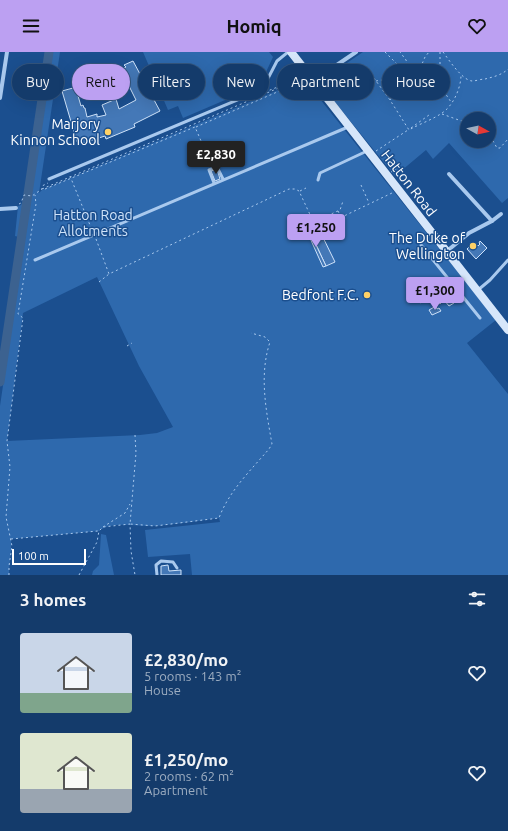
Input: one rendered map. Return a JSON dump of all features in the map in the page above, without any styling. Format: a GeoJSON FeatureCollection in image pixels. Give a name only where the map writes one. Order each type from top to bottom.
{"type":"FeatureCollection","features":[{"type":"Feature","properties":{"kind":"street"},"geometry":{"type":"LineString","coordinates":[[0,98],[7,52]]}},
{"type":"Feature","properties":{"kind":"street","name":"Hatton Road"},"geometry":{"type":"LineString","coordinates":[[290,52],[300,64]]}},
{"type":"Feature","properties":{"kind":"street"},"geometry":{"type":"LineString","coordinates":[[334,64],[356,52]]}},
{"type":"Feature","properties":{"kind":"street","name":"Hatton Road"},"geometry":{"type":"LineString","coordinates":[[328,100],[446,252],[507,327]]}},
{"type":"Feature","properties":{"kind":"street"},"geometry":{"type":"LineString","coordinates":[[449,174],[492,221]]}},
{"type":"Feature","properties":{"kind":"street"},"geometry":{"type":"LineString","coordinates":[[0,209],[16,208]]}},
{"type":"Feature","properties":{"kind":"street"},"geometry":{"type":"LineString","coordinates":[[446,252],[469,233],[492,221],[501,214]]}},
{"type":"Feature","properties":{"kind":"lane"},"geometry":{"type":"LineString","coordinates":[[49,179],[260,90],[263,88],[277,61],[290,52]]}},
{"type":"Feature","properties":{"kind":"lane"},"geometry":{"type":"LineString","coordinates":[[35,260],[348,126]]}},
{"type":"Feature","properties":{"kind":"lane"},"geometry":{"type":"LineString","coordinates":[[318,180],[320,173],[369,153]]}},
{"type":"Feature","properties":{"kind":"lane"},"geometry":{"type":"LineString","coordinates":[[214,183],[209,170],[217,167],[223,179]]}},
{"type":"Feature","properties":{"kind":"lane"},"geometry":{"type":"LineString","coordinates":[[422,245],[480,318]]}},
{"type":"Feature","properties":{"kind":"lane"},"geometry":{"type":"LineString","coordinates":[[477,291],[490,280],[508,260]]}},
{"type":"Feature","properties":{"kind":"lane"},"geometry":{"type":"LineString","coordinates":[[454,286],[466,277]]}},
{"type":"Feature","properties":{"kind":"lane"},"geometry":{"type":"LineString","coordinates":[[157,575],[156,565],[162,561],[173,562],[177,568]]}},
{"type":"Feature","properties":{"kind":"path"},"geometry":{"type":"LineString","coordinates":[[384,52],[398,65],[402,65],[406,63],[406,60],[400,52]]}},
{"type":"Feature","properties":{"kind":"path"},"geometry":{"type":"LineString","coordinates":[[421,64],[429,52]]}},
{"type":"Feature","properties":{"kind":"path"},"geometry":{"type":"LineString","coordinates":[[440,52],[440,76],[445,84],[445,93],[451,103]]}},
{"type":"Feature","properties":{"kind":"path"},"geometry":{"type":"LineString","coordinates":[[443,52],[461,75],[469,80],[473,81],[492,77],[505,72],[508,69]]}},
{"type":"Feature","properties":{"kind":"path"},"geometry":{"type":"LineString","coordinates":[[369,153],[442,113],[451,103],[461,86],[461,75]]}},
{"type":"Feature","properties":{"kind":"path"},"geometry":{"type":"LineString","coordinates":[[375,80],[382,80]]}},
{"type":"Feature","properties":{"kind":"path"},"geometry":{"type":"LineString","coordinates":[[375,80],[382,89]]}},
{"type":"Feature","properties":{"kind":"path"},"geometry":{"type":"LineString","coordinates":[[16,208],[17,205],[21,203],[24,195],[35,195],[42,189],[70,176],[277,90]]}},
{"type":"Feature","properties":{"kind":"path"},"geometry":{"type":"LineString","coordinates":[[45,189],[277,92]]}},
{"type":"Feature","properties":{"kind":"path"},"geometry":{"type":"LineString","coordinates":[[390,100],[409,130]]}},
{"type":"Feature","properties":{"kind":"path"},"geometry":{"type":"LineString","coordinates":[[442,113],[460,120]]}},
{"type":"Feature","properties":{"kind":"path"},"geometry":{"type":"LineString","coordinates":[[409,130],[429,115]]}},
{"type":"Feature","properties":{"kind":"path"},"geometry":{"type":"LineString","coordinates":[[195,127],[213,169]]}},
{"type":"Feature","properties":{"kind":"path"},"geometry":{"type":"LineString","coordinates":[[496,146],[497,148],[500,148],[508,139]]}},
{"type":"Feature","properties":{"kind":"path"},"geometry":{"type":"LineString","coordinates":[[70,176],[109,274]]}},
{"type":"Feature","properties":{"kind":"path"},"geometry":{"type":"LineString","coordinates":[[361,185],[370,204]]}},
{"type":"Feature","properties":{"kind":"path"},"geometry":{"type":"LineString","coordinates":[[98,282],[109,274],[290,189],[295,188],[299,191],[312,221],[317,219],[318,221],[338,210],[343,201]]}},
{"type":"Feature","properties":{"kind":"path"},"geometry":{"type":"LineString","coordinates":[[299,191],[306,188]]}},
{"type":"Feature","properties":{"kind":"path"},"geometry":{"type":"LineString","coordinates":[[318,221],[321,227],[398,190]]}},
{"type":"Feature","properties":{"kind":"path"},"geometry":{"type":"LineString","coordinates":[[9,575],[12,546],[6,517],[10,467],[6,441],[23,318],[18,314],[36,204],[35,195]]}},
{"type":"Feature","properties":{"kind":"path"},"geometry":{"type":"LineString","coordinates":[[338,210],[341,218]]}},
{"type":"Feature","properties":{"kind":"path"},"geometry":{"type":"LineString","coordinates":[[102,528],[130,524],[155,526],[219,518],[223,506],[244,478],[270,449],[272,444],[264,394],[265,356],[270,342],[265,337],[251,333]]}},
{"type":"Feature","properties":{"kind":"path"},"geometry":{"type":"LineString","coordinates":[[127,346],[132,344]]}},
{"type":"Feature","properties":{"kind":"path"},"geometry":{"type":"LineString","coordinates":[[135,435],[136,453],[130,524],[131,551],[135,575]]}},
{"type":"Feature","properties":{"kind":"path"},"geometry":{"type":"LineString","coordinates":[[79,575],[97,542],[99,531],[125,513],[131,503]]}},
{"type":"Feature","properties":{"kind":"path"},"geometry":{"type":"LineString","coordinates":[[11,539],[99,531]]}},
{"type":"Feature","properties":{"kind":"green space"},"geometry":{"type":"Polygon","coordinates":[[[52,52],[60,52],[58,64],[50,64],[52,52]]]}},
{"type":"Feature","properties":{"kind":"green space"},"geometry":{"type":"Polygon","coordinates":[[[143,52],[269,52],[273,57],[269,66],[269,64],[213,64],[213,100],[225,100],[183,118],[178,106],[168,110],[164,100],[205,100],[205,64],[148,64],[143,52]]]}},
{"type":"Feature","properties":{"kind":"green space"},"geometry":{"type":"Polygon","coordinates":[[[363,52],[508,52],[508,198],[502,203],[449,143],[433,159],[426,150],[395,176],[333,100],[374,100],[374,64],[345,64],[363,52]]]}},
{"type":"Feature","properties":{"kind":"green space","name":"Hatton Road Allotments"},"geometry":{"type":"Polygon","coordinates":[[[277,90],[277,100],[321,100],[496,320],[467,343],[508,394],[508,575],[192,575],[190,554],[148,557],[145,530],[220,522],[219,518],[156,526],[118,525],[104,528],[99,531],[11,539],[9,575],[0,575],[0,406],[45,100],[53,100],[39,193],[42,190],[254,100],[269,100],[269,94],[277,90]],[[97,277],[23,313],[7,441],[140,435],[157,433],[173,427],[139,366],[97,277]]]}},
{"type":"Feature","properties":{"kind":"green space"},"geometry":{"type":"Polygon","coordinates":[[[25,196],[19,237],[15,236],[18,206],[21,205],[25,196]]]}},
{"type":"Feature","properties":{"kind":"green space"},"geometry":{"type":"Polygon","coordinates":[[[101,534],[106,535],[114,575],[92,575],[93,571],[99,565],[101,534]]]}},
{"type":"Feature","properties":{"kind":"building"},"geometry":{"type":"Polygon","coordinates":[[[133,61],[138,70],[138,100],[154,100],[160,111],[134,124],[135,127],[106,139],[105,136],[83,143],[82,141],[77,142],[64,98],[64,90],[72,88],[72,100],[79,100],[81,106],[83,105],[85,108],[87,117],[97,114],[97,117],[106,115],[102,105],[116,100],[119,109],[136,100],[130,88],[130,64],[126,64],[133,61]]]}},
{"type":"Feature","properties":{"kind":"building"},"geometry":{"type":"Polygon","coordinates":[[[217,169],[220,179],[215,181],[211,171],[217,169]]]}},
{"type":"Feature","properties":{"kind":"building"},"geometry":{"type":"Polygon","coordinates":[[[315,221],[335,262],[326,266],[307,225],[315,221]]]}},
{"type":"Feature","properties":{"kind":"building"},"geometry":{"type":"Polygon","coordinates":[[[307,226],[326,266],[323,267],[305,227],[307,226]]]}},
{"type":"Feature","properties":{"kind":"building"},"geometry":{"type":"Polygon","coordinates":[[[480,241],[487,248],[476,259],[467,249],[474,242],[478,246],[480,241]]]}},
{"type":"Feature","properties":{"kind":"building"},"geometry":{"type":"Polygon","coordinates":[[[443,288],[454,303],[449,306],[444,300],[440,304],[432,297],[443,288]]]}},
{"type":"Feature","properties":{"kind":"building"},"geometry":{"type":"Polygon","coordinates":[[[430,289],[433,294],[420,303],[417,297],[430,289]]]}},
{"type":"Feature","properties":{"kind":"building"},"geometry":{"type":"Polygon","coordinates":[[[436,306],[437,309],[439,308],[441,311],[432,315],[429,310],[436,306]]]}},
{"type":"Feature","properties":{"kind":"building"},"geometry":{"type":"Polygon","coordinates":[[[168,565],[169,571],[181,570],[181,575],[161,575],[161,566],[168,565]]]}},
{"type":"Feature","properties":{"kind":"waterway"},"geometry":{"type":"LineString","coordinates":[[0,382],[49,52]]}},
{"type":"Feature","properties":{"kind":"place","name":"Marjory Kinnon School"},"geometry":{"type":"Point","coordinates":[108,132]}},
{"type":"Feature","properties":{"kind":"place","name":"The Duke of Wellington"},"geometry":{"type":"Point","coordinates":[473,246]}},
{"type":"Feature","properties":{"kind":"place","name":"Bedfont F.C."},"geometry":{"type":"Point","coordinates":[367,295]}}]}
